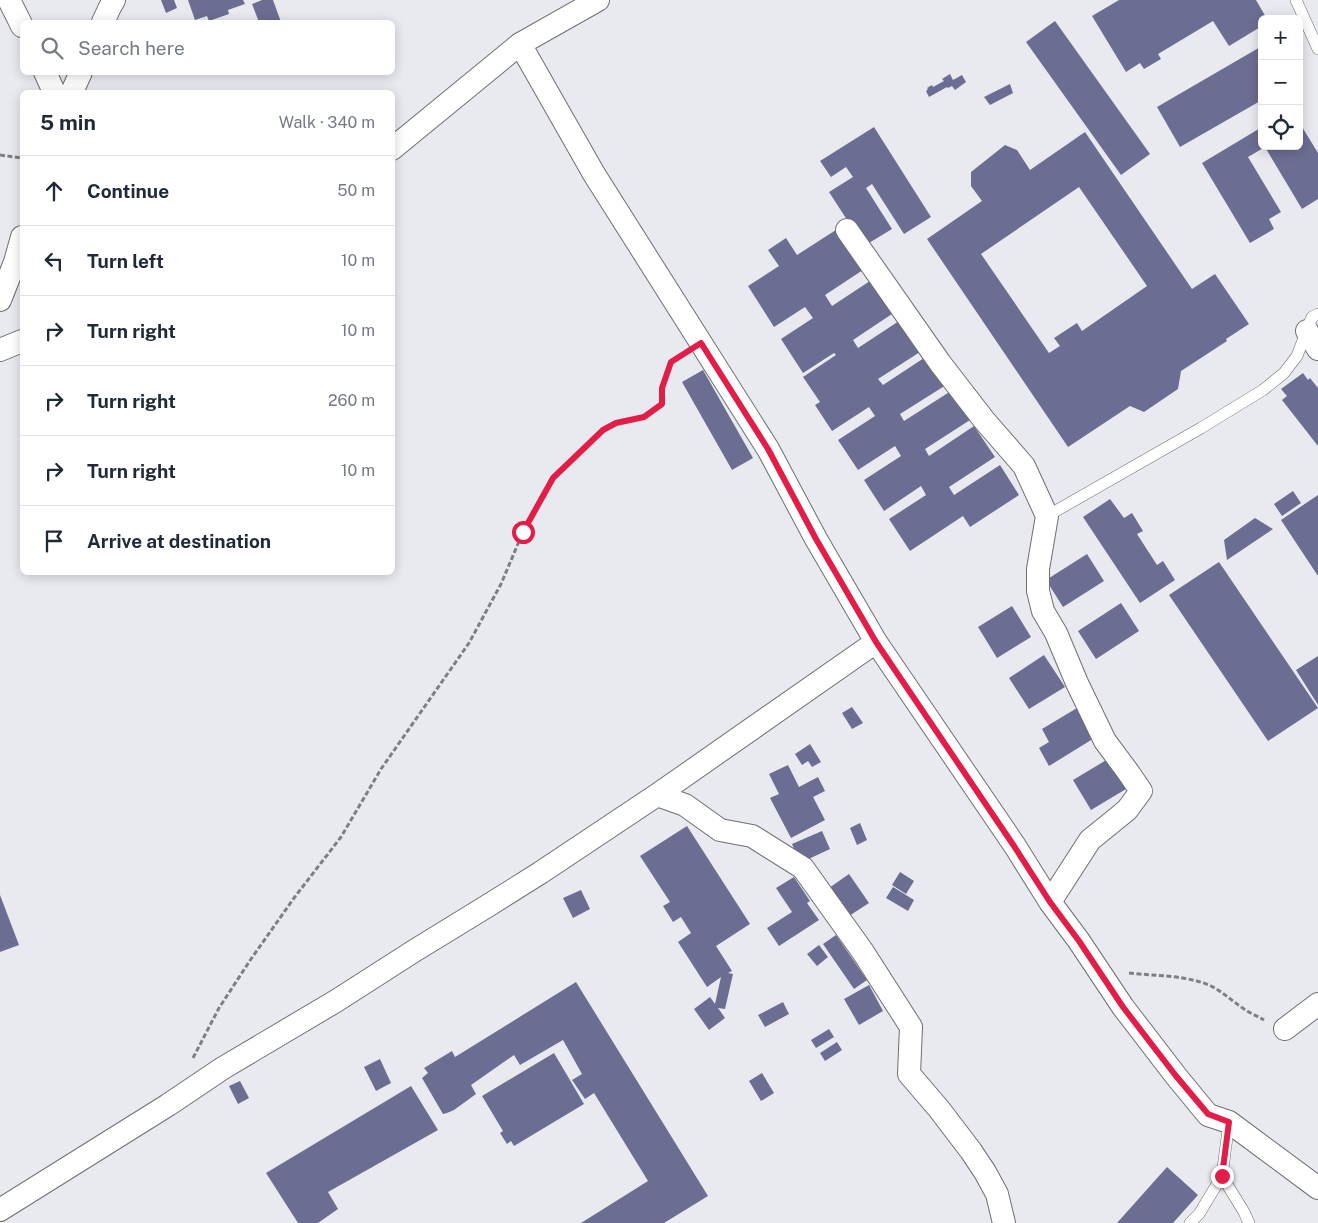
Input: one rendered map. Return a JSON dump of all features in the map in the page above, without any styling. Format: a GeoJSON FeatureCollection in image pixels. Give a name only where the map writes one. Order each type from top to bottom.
{"type":"FeatureCollection","features":[{"type":"Feature","properties":{"kind":"street"},"geometry":{"type":"LineString","coordinates":[[10,0],[20,22]]}},
{"type":"Feature","properties":{"kind":"street"},"geometry":{"type":"LineString","coordinates":[[104,20],[114,0]]}},
{"type":"Feature","properties":{"kind":"street"},"geometry":{"type":"LineString","coordinates":[[395,147],[520,44],[587,2]]}},
{"type":"Feature","properties":{"kind":"street"},"geometry":{"type":"LineString","coordinates":[[520,44],[594,174],[768,449],[816,539],[876,642],[1050,902],[1123,1007],[1208,1114],[1229,1122],[1318,1188]]}},
{"type":"Feature","properties":{"kind":"street"},"geometry":{"type":"LineString","coordinates":[[46,75],[53,90]]}},
{"type":"Feature","properties":{"kind":"street"},"geometry":{"type":"LineString","coordinates":[[73,90],[80,75]]}},
{"type":"Feature","properties":{"kind":"street"},"geometry":{"type":"LineString","coordinates":[[846,230],[940,363],[984,420],[1024,466],[1047,516],[1038,569],[1038,591],[1043,611],[1056,633],[1077,683],[1105,741],[1140,791],[1127,810],[1090,840],[1050,902]]}},
{"type":"Feature","properties":{"kind":"street"},"geometry":{"type":"LineString","coordinates":[[0,300],[20,244]]}},
{"type":"Feature","properties":{"kind":"street"},"geometry":{"type":"LineString","coordinates":[[0,350],[20,342]]}},
{"type":"Feature","properties":{"kind":"street"},"geometry":{"type":"LineString","coordinates":[[0,1210],[168,1105],[223,1068],[336,1001],[540,873],[657,795],[876,642]]}},
{"type":"Feature","properties":{"kind":"street"},"geometry":{"type":"LineString","coordinates":[[657,795],[685,805],[720,830],[752,836],[803,868],[863,952],[911,1027],[909,1074],[939,1109],[985,1172],[997,1194],[1004,1223]]}},
{"type":"Feature","properties":{"kind":"street"},"geometry":{"type":"LineString","coordinates":[[1285,1029],[1318,1004]]}},
{"type":"Feature","properties":{"kind":"lane"},"geometry":{"type":"LineString","coordinates":[[1296,0],[1318,49]]}},
{"type":"Feature","properties":{"kind":"lane"},"geometry":{"type":"LineString","coordinates":[[1047,516],[1202,428],[1263,390],[1284,373],[1298,356],[1314,331]]}},
{"type":"Feature","properties":{"kind":"lane"},"geometry":{"type":"LineString","coordinates":[[1190,1223],[1199,1214],[1222,1176],[1229,1122]]}},
{"type":"Feature","properties":{"kind":"lane"},"geometry":{"type":"LineString","coordinates":[[1222,1176],[1249,1223]]}},
{"type":"Feature","properties":{"kind":"path"},"geometry":{"type":"LineString","coordinates":[[0,155],[20,158]]}},
{"type":"Feature","properties":{"kind":"path"},"geometry":{"type":"LineString","coordinates":[[191,1063],[219,1008],[251,959],[294,898],[341,837],[381,769],[469,643],[501,584],[523,532],[553,478],[603,430],[616,423],[644,417],[662,404],[662,388],[671,362],[701,343]]}},
{"type":"Feature","properties":{"kind":"path"},"geometry":{"type":"LineString","coordinates":[[1097,968],[1122,973],[1170,976],[1203,983],[1266,1021],[1285,1029]]}},
{"type":"Feature","properties":{"kind":"building"},"geometry":{"type":"Polygon","coordinates":[[[161,0],[174,0],[177,8],[166,13],[161,0]]]}},
{"type":"Feature","properties":{"kind":"building"},"geometry":{"type":"Polygon","coordinates":[[[188,0],[243,0],[245,4],[228,10],[229,14],[212,20],[209,20],[207,16],[195,20],[188,0]]]}},
{"type":"Feature","properties":{"kind":"building"},"geometry":{"type":"Polygon","coordinates":[[[262,0],[273,0],[280,20],[258,20],[252,4],[262,0]]]}},
{"type":"Feature","properties":{"kind":"building"},"geometry":{"type":"Polygon","coordinates":[[[1119,0],[1256,0],[1265,15],[1258,15],[1258,28],[1229,46],[1213,21],[1158,54],[1161,59],[1144,69],[1140,63],[1126,72],[1092,16],[1119,0]]]}},
{"type":"Feature","properties":{"kind":"building"},"geometry":{"type":"Polygon","coordinates":[[[1055,21],[1150,154],[1121,175],[1026,42],[1055,21]]]}},
{"type":"Feature","properties":{"kind":"building"},"geometry":{"type":"Polygon","coordinates":[[[1258,48],[1258,102],[1180,147],[1157,107],[1258,48]]]}},
{"type":"Feature","properties":{"kind":"building"},"geometry":{"type":"Polygon","coordinates":[[[950,74],[953,80],[962,75],[966,82],[955,90],[952,86],[947,87],[929,97],[926,91],[927,88],[944,81],[942,79],[950,74]]]}},
{"type":"Feature","properties":{"kind":"building"},"geometry":{"type":"Polygon","coordinates":[[[1010,84],[1013,93],[990,105],[984,97],[1010,84]]]}},
{"type":"Feature","properties":{"kind":"building"},"geometry":{"type":"Polygon","coordinates":[[[874,127],[931,217],[904,234],[872,184],[866,188],[892,229],[864,246],[829,192],[853,177],[846,167],[831,177],[820,161],[874,127]]]}},
{"type":"Feature","properties":{"kind":"building"},"geometry":{"type":"Polygon","coordinates":[[[1258,129],[1258,150],[1260,150],[1248,157],[1281,212],[1269,219],[1274,229],[1250,243],[1202,163],[1258,129]]]}},
{"type":"Feature","properties":{"kind":"building"},"geometry":{"type":"Polygon","coordinates":[[[1303,129],[1318,153],[1318,199],[1302,209],[1267,150],[1303,150],[1303,129]]]}},
{"type":"Feature","properties":{"kind":"building"},"geometry":{"type":"Polygon","coordinates":[[[1085,132],[1192,289],[1215,274],[1249,324],[1181,371],[1178,389],[1144,412],[1130,406],[1068,447],[927,239],[982,201],[971,186],[971,172],[1005,145],[1017,150],[1030,170],[1085,132]],[[1079,187],[981,254],[1049,353],[1060,346],[1054,338],[1077,323],[1082,331],[1147,286],[1079,187]]]}},
{"type":"Feature","properties":{"kind":"building"},"geometry":{"type":"Polygon","coordinates":[[[839,228],[866,268],[825,295],[832,306],[873,279],[895,312],[853,340],[858,348],[899,321],[920,352],[878,379],[883,385],[927,356],[946,385],[900,414],[904,421],[951,391],[970,420],[925,449],[929,456],[974,426],[995,457],[949,487],[954,495],[1000,465],[1019,495],[970,527],[963,516],[910,551],[889,519],[926,495],[921,486],[884,511],[864,480],[901,456],[895,446],[858,470],[838,440],[875,416],[869,407],[832,431],[815,405],[820,402],[803,377],[836,355],[834,353],[803,373],[781,339],[813,318],[805,307],[774,327],[748,286],[779,266],[768,250],[786,238],[797,255],[839,228]]]}},
{"type":"Feature","properties":{"kind":"building"},"geometry":{"type":"Polygon","coordinates":[[[703,370],[753,458],[732,470],[682,382],[703,370]]]}},
{"type":"Feature","properties":{"kind":"building"},"geometry":{"type":"Polygon","coordinates":[[[1303,373],[1318,388],[1318,446],[1282,400],[1287,396],[1281,389],[1303,373]]]}},
{"type":"Feature","properties":{"kind":"building"},"geometry":{"type":"Polygon","coordinates":[[[1293,491],[1301,503],[1282,516],[1274,504],[1293,491]]]}},
{"type":"Feature","properties":{"kind":"building"},"geometry":{"type":"Polygon","coordinates":[[[1318,495],[1318,576],[1281,520],[1318,495]]]}},
{"type":"Feature","properties":{"kind":"building"},"geometry":{"type":"Polygon","coordinates":[[[1110,499],[1124,518],[1132,513],[1143,531],[1137,534],[1157,565],[1163,561],[1175,580],[1140,603],[1083,517],[1110,499]]]}},
{"type":"Feature","properties":{"kind":"building"},"geometry":{"type":"Polygon","coordinates":[[[1255,518],[1273,529],[1227,560],[1224,540],[1255,518]]]}},
{"type":"Feature","properties":{"kind":"building"},"geometry":{"type":"Polygon","coordinates":[[[1087,554],[1104,581],[1063,607],[1046,580],[1087,554]]]}},
{"type":"Feature","properties":{"kind":"building"},"geometry":{"type":"Polygon","coordinates":[[[1219,562],[1318,708],[1268,741],[1169,595],[1219,562]]]}},
{"type":"Feature","properties":{"kind":"building"},"geometry":{"type":"Polygon","coordinates":[[[1121,603],[1139,631],[1096,659],[1078,631],[1121,603]]]}},
{"type":"Feature","properties":{"kind":"building"},"geometry":{"type":"Polygon","coordinates":[[[1012,606],[1031,637],[997,658],[978,627],[1012,606]]]}},
{"type":"Feature","properties":{"kind":"building"},"geometry":{"type":"Polygon","coordinates":[[[1044,655],[1065,687],[1029,709],[1009,678],[1044,655]]]}},
{"type":"Feature","properties":{"kind":"building"},"geometry":{"type":"Polygon","coordinates":[[[1318,656],[1318,705],[1296,670],[1318,656]]]}},
{"type":"Feature","properties":{"kind":"building"},"geometry":{"type":"Polygon","coordinates":[[[852,707],[863,723],[852,729],[842,713],[852,707]]]}},
{"type":"Feature","properties":{"kind":"building"},"geometry":{"type":"Polygon","coordinates":[[[1077,708],[1096,737],[1049,766],[1039,748],[1049,742],[1042,729],[1077,708]]]}},
{"type":"Feature","properties":{"kind":"building"},"geometry":{"type":"Polygon","coordinates":[[[810,744],[821,762],[812,767],[808,761],[802,765],[795,754],[810,744]]]}},
{"type":"Feature","properties":{"kind":"building"},"geometry":{"type":"Polygon","coordinates":[[[1108,759],[1126,789],[1091,810],[1073,780],[1108,759]]]}},
{"type":"Feature","properties":{"kind":"building"},"geometry":{"type":"Polygon","coordinates":[[[788,765],[799,787],[818,777],[825,791],[813,797],[825,820],[791,838],[770,798],[779,794],[769,774],[788,765]]]}},
{"type":"Feature","properties":{"kind":"building"},"geometry":{"type":"Polygon","coordinates":[[[860,823],[867,840],[857,845],[850,828],[860,823]]]}},
{"type":"Feature","properties":{"kind":"building"},"geometry":{"type":"Polygon","coordinates":[[[687,826],[750,924],[716,946],[732,971],[728,973],[733,974],[725,1009],[718,1008],[725,1018],[709,1030],[694,1009],[710,997],[715,1004],[721,977],[707,987],[678,942],[691,933],[681,917],[673,922],[663,906],[670,902],[640,856],[687,826]]]}},
{"type":"Feature","properties":{"kind":"building"},"geometry":{"type":"Polygon","coordinates":[[[822,831],[830,849],[800,863],[792,844],[822,831]]]}},
{"type":"Feature","properties":{"kind":"building"},"geometry":{"type":"Polygon","coordinates":[[[900,872],[914,881],[906,894],[892,885],[900,872]]]}},
{"type":"Feature","properties":{"kind":"building"},"geometry":{"type":"Polygon","coordinates":[[[849,874],[869,903],[849,916],[829,888],[849,874]]]}},
{"type":"Feature","properties":{"kind":"building"},"geometry":{"type":"Polygon","coordinates":[[[794,877],[810,901],[807,903],[819,920],[779,946],[767,928],[792,912],[776,888],[794,877]]]}},
{"type":"Feature","properties":{"kind":"building"},"geometry":{"type":"Polygon","coordinates":[[[893,887],[914,900],[908,911],[886,898],[893,887]]]}},
{"type":"Feature","properties":{"kind":"building"},"geometry":{"type":"Polygon","coordinates":[[[581,890],[590,909],[573,918],[563,898],[581,890]]]}},
{"type":"Feature","properties":{"kind":"building"},"geometry":{"type":"Polygon","coordinates":[[[0,895],[19,945],[0,952],[0,895]]]}},
{"type":"Feature","properties":{"kind":"building"},"geometry":{"type":"Polygon","coordinates":[[[836,935],[867,980],[854,989],[823,944],[836,935]]]}},
{"type":"Feature","properties":{"kind":"building"},"geometry":{"type":"Polygon","coordinates":[[[819,945],[828,957],[817,966],[807,954],[819,945]]]}},
{"type":"Feature","properties":{"kind":"building"},"geometry":{"type":"Polygon","coordinates":[[[576,982],[708,1196],[664,1223],[581,1223],[648,1181],[594,1093],[585,1099],[572,1080],[582,1074],[563,1040],[520,1065],[514,1055],[471,1085],[476,1094],[447,1113],[443,1114],[422,1078],[428,1073],[424,1068],[452,1051],[455,1057],[576,982]]]}},
{"type":"Feature","properties":{"kind":"building"},"geometry":{"type":"Polygon","coordinates":[[[869,985],[883,1011],[859,1025],[844,999],[869,985]]]}},
{"type":"Feature","properties":{"kind":"building"},"geometry":{"type":"Polygon","coordinates":[[[783,1002],[789,1014],[765,1027],[758,1015],[783,1002]]]}},
{"type":"Feature","properties":{"kind":"building"},"geometry":{"type":"Polygon","coordinates":[[[829,1029],[834,1037],[816,1048],[811,1040],[829,1029]]]}},
{"type":"Feature","properties":{"kind":"building"},"geometry":{"type":"Polygon","coordinates":[[[837,1042],[842,1050],[825,1061],[820,1053],[837,1042]]]}},
{"type":"Feature","properties":{"kind":"building"},"geometry":{"type":"Polygon","coordinates":[[[554,1053],[584,1104],[514,1146],[511,1141],[507,1144],[500,1133],[503,1131],[482,1096],[554,1053]]]}},
{"type":"Feature","properties":{"kind":"building"},"geometry":{"type":"Polygon","coordinates":[[[380,1059],[391,1083],[376,1091],[364,1067],[380,1059]]]}},
{"type":"Feature","properties":{"kind":"building"},"geometry":{"type":"Polygon","coordinates":[[[762,1073],[774,1093],[761,1101],[749,1081],[762,1073]]]}},
{"type":"Feature","properties":{"kind":"building"},"geometry":{"type":"Polygon","coordinates":[[[240,1081],[249,1098],[238,1104],[229,1086],[240,1081]]]}},
{"type":"Feature","properties":{"kind":"building"},"geometry":{"type":"Polygon","coordinates":[[[411,1086],[438,1130],[328,1192],[338,1209],[318,1223],[298,1223],[266,1173],[411,1086]]]}},
{"type":"Feature","properties":{"kind":"building"},"geometry":{"type":"Polygon","coordinates":[[[1167,1167],[1198,1195],[1173,1223],[1117,1223],[1167,1167]]]}},
{"type":"Feature","properties":{"kind":"route"},"geometry":{"type":"LineString","coordinates":[[523,532],[553,478],[603,430],[616,423],[644,417],[662,404],[662,388],[671,362],[701,343],[768,449],[816,539],[876,642],[1050,902],[1079,941],[1123,1007],[1176,1076],[1208,1114],[1229,1122],[1222,1176]]}}]}
